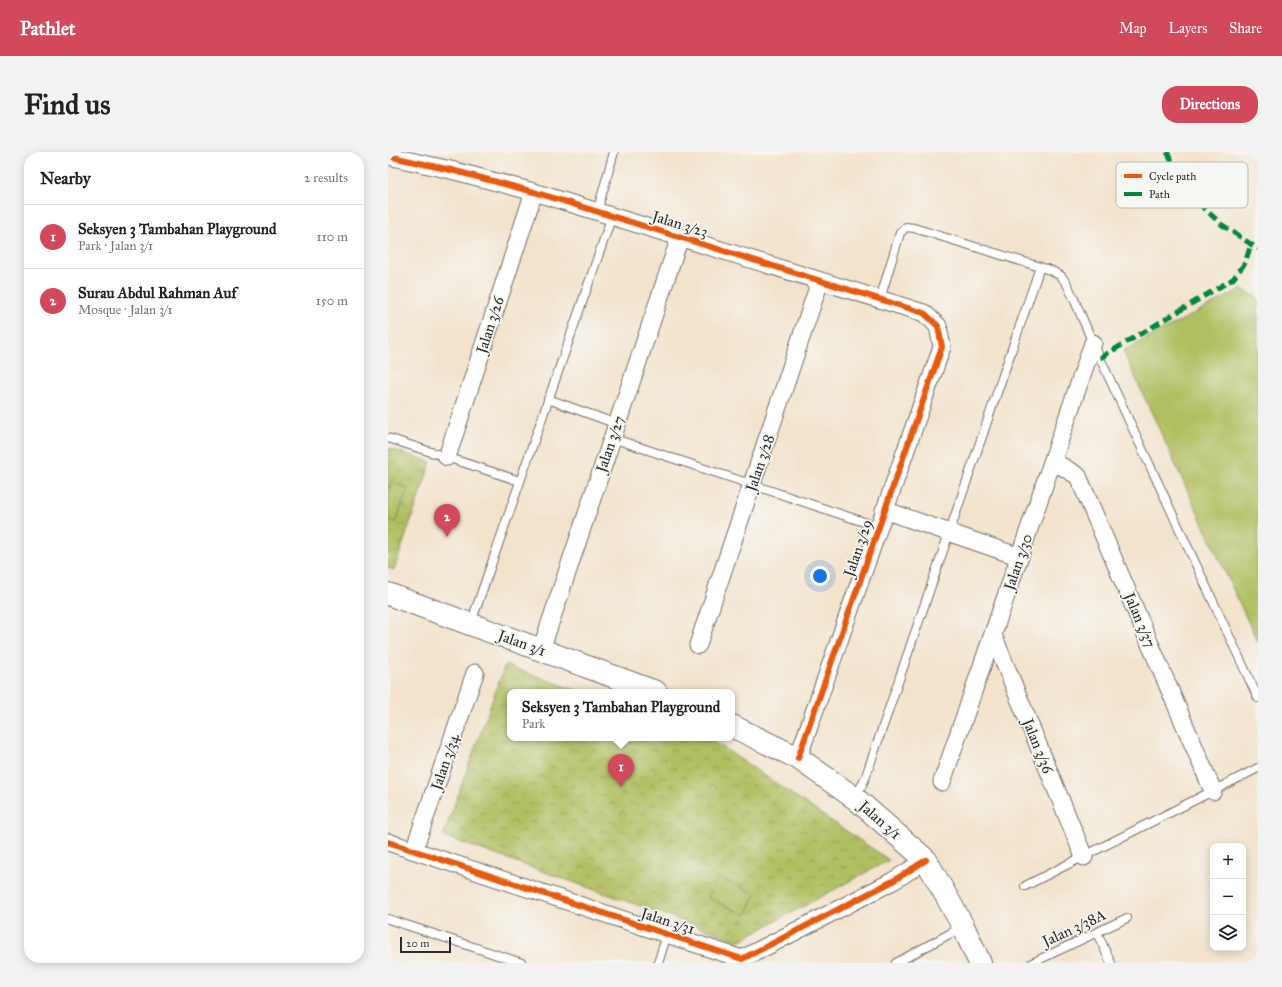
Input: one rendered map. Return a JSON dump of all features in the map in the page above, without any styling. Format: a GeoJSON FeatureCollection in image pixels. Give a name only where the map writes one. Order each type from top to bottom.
{"type":"FeatureCollection","features":[{"type":"Feature","properties":{"kind":"street","name":"Jalan 3/23"},"geometry":{"type":"LineString","coordinates":[[388,156],[455,171],[534,192],[924,313],[938,326],[942,346]]}},
{"type":"Feature","properties":{"kind":"street","name":"Jalan 3/26"},"geometry":{"type":"LineString","coordinates":[[447,457],[534,192]]}},
{"type":"Feature","properties":{"kind":"street","name":"Jalan 3/27"},"geometry":{"type":"LineString","coordinates":[[541,650],[680,237]]}},
{"type":"Feature","properties":{"kind":"street","name":"Jalan 3/28"},"geometry":{"type":"LineString","coordinates":[[698,645],[820,281]]}},
{"type":"Feature","properties":{"kind":"street","name":"Jalan 3/30"},"geometry":{"type":"LineString","coordinates":[[942,782],[1094,343]]}},
{"type":"Feature","properties":{"kind":"street","name":"Jalan 3/29"},"geometry":{"type":"LineString","coordinates":[[798,758],[942,346]]}},
{"type":"Feature","properties":{"kind":"street","name":"Jalan 3/37"},"geometry":{"type":"LineString","coordinates":[[1053,461],[1078,476],[1213,791]]}},
{"type":"Feature","properties":{"kind":"street"},"geometry":{"type":"LineString","coordinates":[[884,510],[1020,557]]}},
{"type":"Feature","properties":{"kind":"street","name":"Jalan 3/1"},"geometry":{"type":"LineString","coordinates":[[388,594],[648,689]]}},
{"type":"Feature","properties":{"kind":"street","name":"Jalan 3/36"},"geometry":{"type":"LineString","coordinates":[[993,635],[1084,856]]}},
{"type":"Feature","properties":{"kind":"street","name":"Jalan 3/34"},"geometry":{"type":"LineString","coordinates":[[414,850],[475,673]]}},
{"type":"Feature","properties":{"kind":"street","name":"Jalan 3/1"},"geometry":{"type":"LineString","coordinates":[[735,727],[798,758],[856,799],[926,860],[963,926],[980,963]]}},
{"type":"Feature","properties":{"kind":"street","name":"Jalan 3/31"},"geometry":{"type":"LineString","coordinates":[[388,842],[742,959],[894,881],[926,860]]}},
{"type":"Feature","properties":{"kind":"lane"},"geometry":{"type":"LineString","coordinates":[[471,624],[548,399],[604,214],[614,152]]}},
{"type":"Feature","properties":{"kind":"lane"},"geometry":{"type":"LineString","coordinates":[[880,299],[900,233],[906,227],[914,228],[1040,267],[1061,276],[1067,284],[1258,698]]}},
{"type":"Feature","properties":{"kind":"lane"},"geometry":{"type":"LineString","coordinates":[[856,799],[866,776],[1040,267]]}},
{"type":"Feature","properties":{"kind":"lane"},"geometry":{"type":"LineString","coordinates":[[548,399],[614,431],[752,485],[879,527]]}},
{"type":"Feature","properties":{"kind":"lane"},"geometry":{"type":"LineString","coordinates":[[388,438],[520,481]]}},
{"type":"Feature","properties":{"kind":"lane"},"geometry":{"type":"LineString","coordinates":[[1025,886],[1258,768]]}},
{"type":"Feature","properties":{"kind":"lane","name":"Jalan 3/38A"},"geometry":{"type":"LineString","coordinates":[[1035,962],[1127,918]]}},
{"type":"Feature","properties":{"kind":"lane"},"geometry":{"type":"LineString","coordinates":[[388,919],[522,963]]}},
{"type":"Feature","properties":{"kind":"lane"},"geometry":{"type":"LineString","coordinates":[[896,963],[963,926]]}},
{"type":"Feature","properties":{"kind":"lane"},"geometry":{"type":"LineString","coordinates":[[1097,933],[1111,963]]}},
{"type":"Feature","properties":{"kind":"lane"},"geometry":{"type":"LineString","coordinates":[[658,963],[667,934]]}},
{"type":"Feature","properties":{"kind":"green space"},"geometry":{"type":"Polygon","coordinates":[[[1241,289],[1258,298],[1258,643],[1123,351],[1241,289]]]}},
{"type":"Feature","properties":{"kind":"green space"},"geometry":{"type":"Polygon","coordinates":[[[388,448],[431,462],[394,570],[388,568],[388,448]]]}},
{"type":"Feature","properties":{"kind":"green space"},"geometry":{"type":"Polygon","coordinates":[[[391,483],[408,488],[396,522],[388,519],[388,493],[391,483]]]}},
{"type":"Feature","properties":{"kind":"green space"},"geometry":{"type":"Polygon","coordinates":[[[505,665],[573,689],[507,689],[507,741],[713,741],[889,860],[739,941],[443,836],[505,665]]]}},
{"type":"Feature","properties":{"kind":"green space"},"geometry":{"type":"Polygon","coordinates":[[[718,877],[756,894],[746,915],[708,898],[718,877]]]}},
{"type":"Feature","properties":{"kind":"marked path"},"geometry":{"type":"LineString","coordinates":[[1167,152],[1173,162]]}},
{"type":"Feature","properties":{"kind":"marked path"},"geometry":{"type":"LineString","coordinates":[[1204,208],[1221,224],[1258,249]]}},
{"type":"Feature","properties":{"kind":"marked path"},"geometry":{"type":"LineString","coordinates":[[1100,358],[1233,279],[1245,263],[1251,244]]}},
{"type":"Feature","properties":{"kind":"cycle path"},"geometry":{"type":"LineString","coordinates":[[388,156],[455,171],[534,192],[924,313],[938,326],[942,347],[798,758]]}},
{"type":"Feature","properties":{"kind":"cycle path"},"geometry":{"type":"LineString","coordinates":[[388,842],[742,959],[893,881],[926,860]]}},
{"type":"Feature","properties":{"kind":"place","name":"Surau Abdul Rahman Auf"},"geometry":{"type":"Point","coordinates":[447,537]}},
{"type":"Feature","properties":{"kind":"place","name":"Seksyen 3 Tambahan Playground"},"geometry":{"type":"Point","coordinates":[621,787]}}]}
